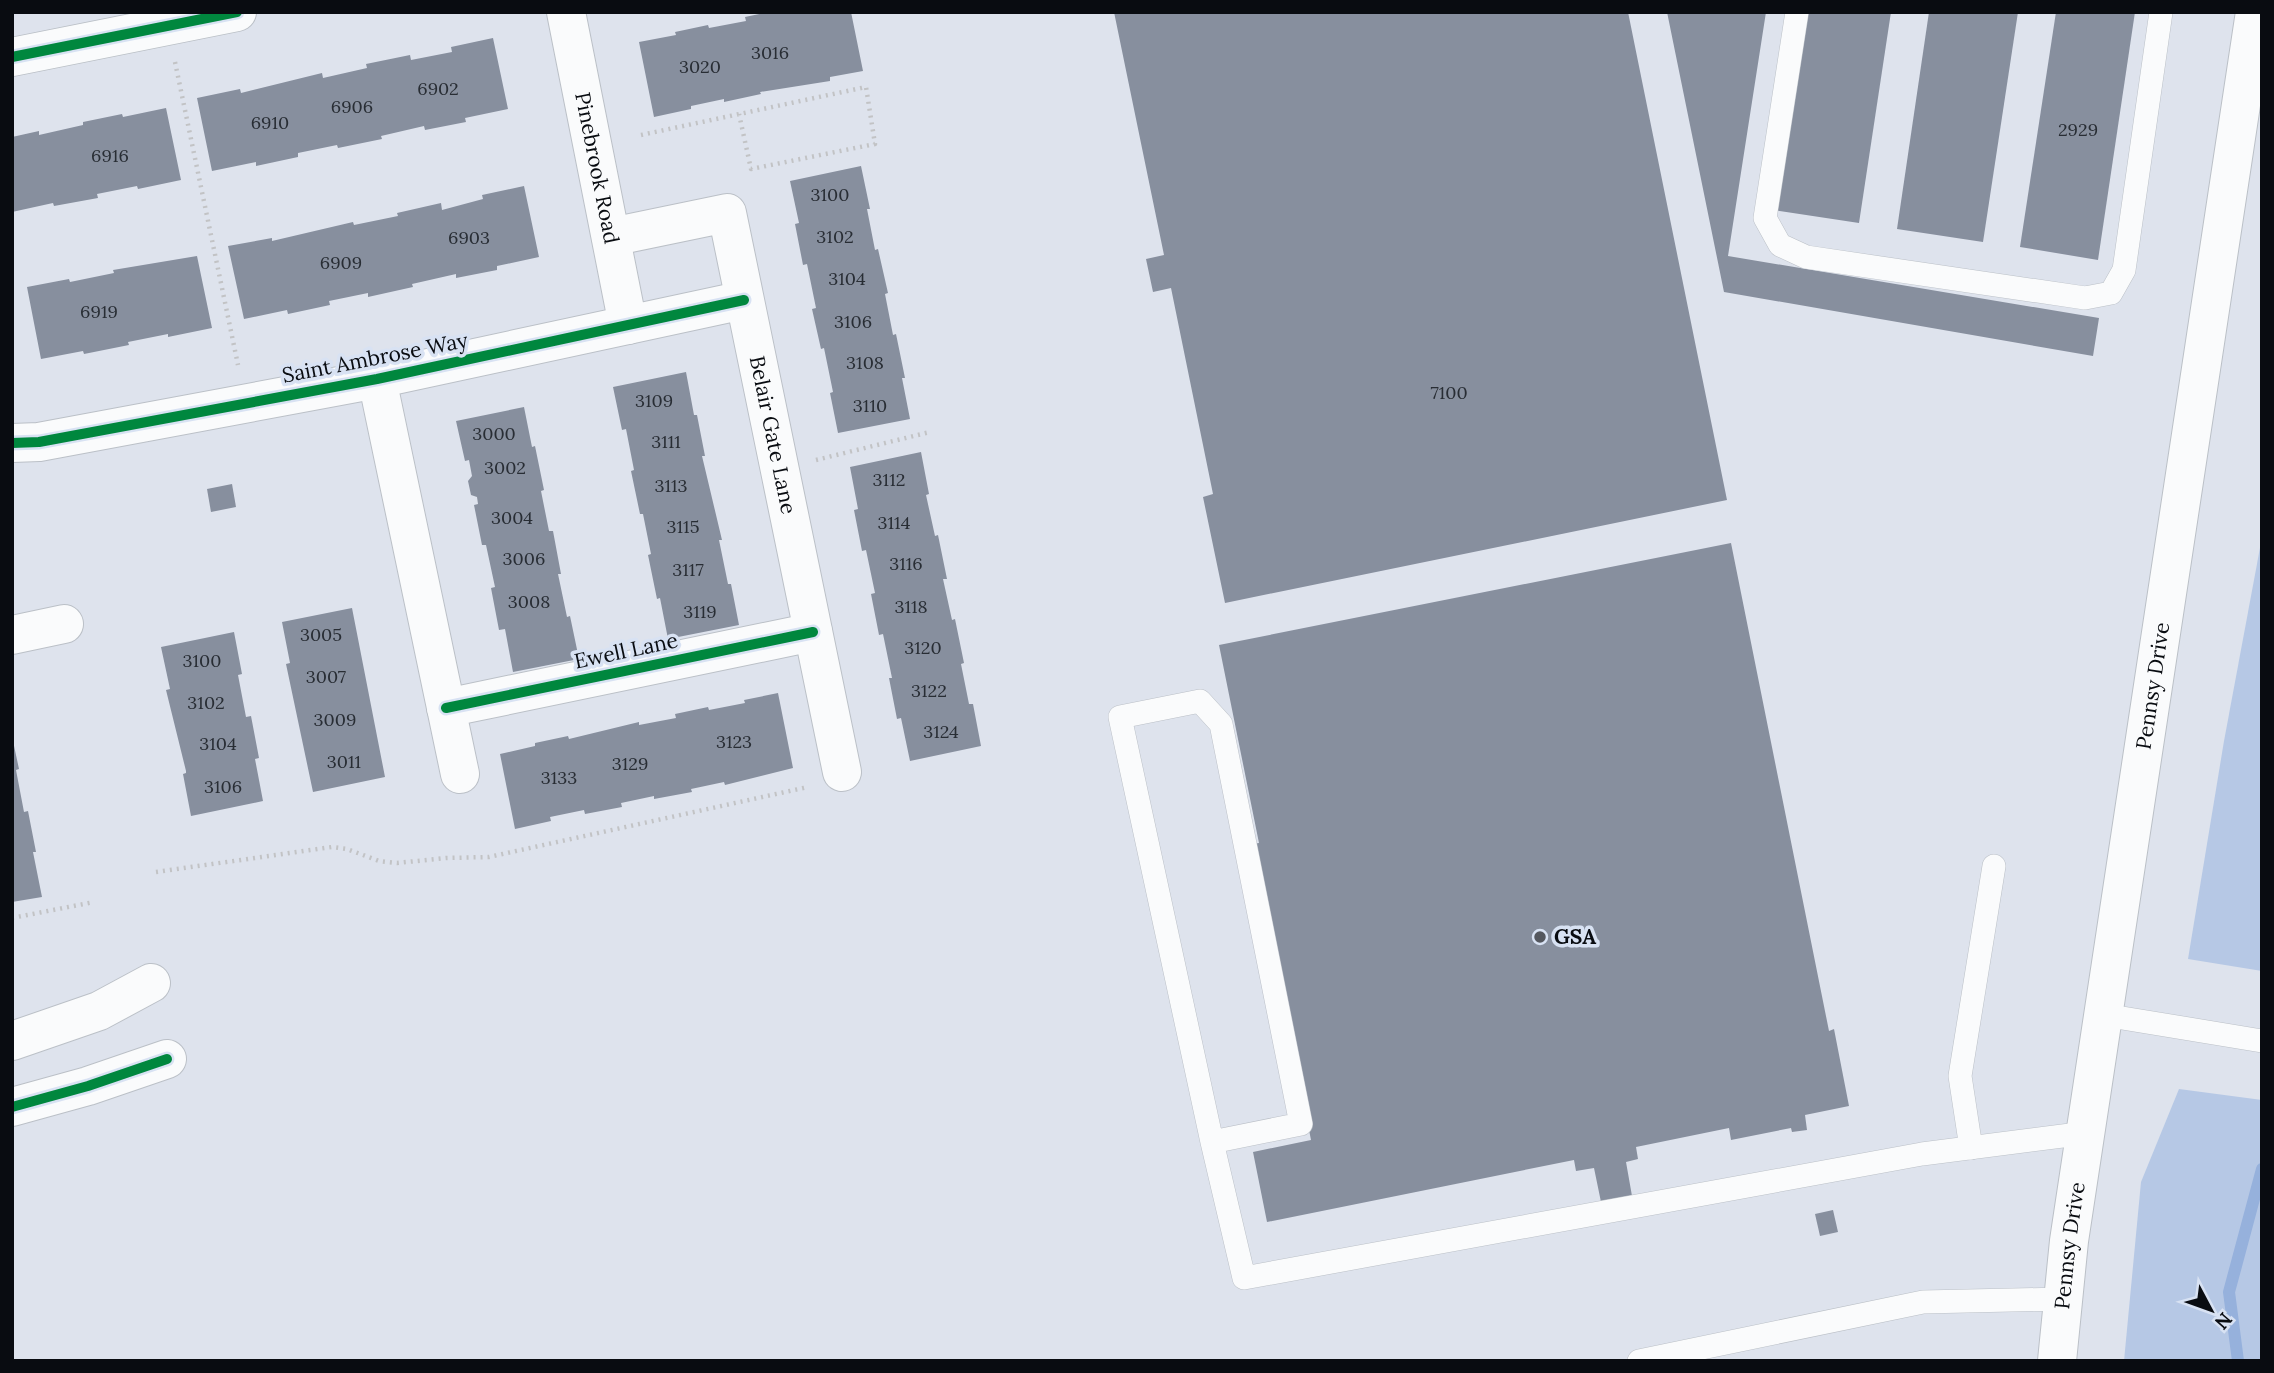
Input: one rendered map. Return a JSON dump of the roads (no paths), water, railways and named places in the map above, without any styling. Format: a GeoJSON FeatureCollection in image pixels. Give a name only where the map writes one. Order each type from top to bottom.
{"type":"FeatureCollection","features":[{"type":"Feature","properties":{"kind":"street"},"geometry":{"type":"LineString","coordinates":[[12,57],[237,12]]}},
{"type":"Feature","properties":{"kind":"street","name":"Pinebrook Road"},"geometry":{"type":"LineString","coordinates":[[566,12],[628,325]]}},
{"type":"Feature","properties":{"kind":"street","name":"Pennsy Drive"},"geometry":{"type":"LineString","coordinates":[[2057,1361],[2069,1241],[2255,12]]}},
{"type":"Feature","properties":{"kind":"street","name":"Belair Gate Lane"},"geometry":{"type":"LineString","coordinates":[[611,237],[727,213],[813,632],[829,778]]}},
{"type":"Feature","properties":{"kind":"street","name":"Saint Ambrose Way"},"geometry":{"type":"LineString","coordinates":[[12,443],[52,440],[377,379],[744,300]]}},
{"type":"Feature","properties":{"kind":"street"},"geometry":{"type":"LineString","coordinates":[[377,379],[460,774]]}},
{"type":"Feature","properties":{"kind":"street"},"geometry":{"type":"LineString","coordinates":[[12,635],[64,624]]}},
{"type":"Feature","properties":{"kind":"street","name":"Ewell Lane"},"geometry":{"type":"LineString","coordinates":[[446,708],[813,632]]}},
{"type":"Feature","properties":{"kind":"street"},"geometry":{"type":"LineString","coordinates":[[12,1041],[99,1011],[151,984]]}},
{"type":"Feature","properties":{"kind":"street"},"geometry":{"type":"LineString","coordinates":[[12,1107],[88,1086],[167,1059]]}},
{"type":"Feature","properties":{"kind":"lane"},"geometry":{"type":"LineString","coordinates":[[1797,12],[1765,218],[1780,245],[1806,257],[2085,298],[2111,293],[2124,270],[2161,12]]}},
{"type":"Feature","properties":{"kind":"lane"},"geometry":{"type":"LineString","coordinates":[[1212,1142],[1301,1124],[1221,724],[1200,701],[1120,717],[1212,1142],[1244,1278],[1922,1154],[2086,1133]]}},
{"type":"Feature","properties":{"kind":"lane"},"geometry":{"type":"LineString","coordinates":[[1971,1148],[1960,1076],[1994,866]]}},
{"type":"Feature","properties":{"kind":"lane"},"geometry":{"type":"LineString","coordinates":[[2104,1015],[2262,1041]]}},
{"type":"Feature","properties":{"kind":"lane"},"geometry":{"type":"LineString","coordinates":[[1639,1361],[1923,1302],[2063,1299]]}},
{"type":"Feature","properties":{"kind":"waterway"},"geometry":{"type":"LineString","coordinates":[[2238,1361],[2229,1292],[2262,1169]]}},
{"type":"Feature","properties":{"kind":"place","name":"GSA"},"geometry":{"type":"Point","coordinates":[1540,937]}}]}
